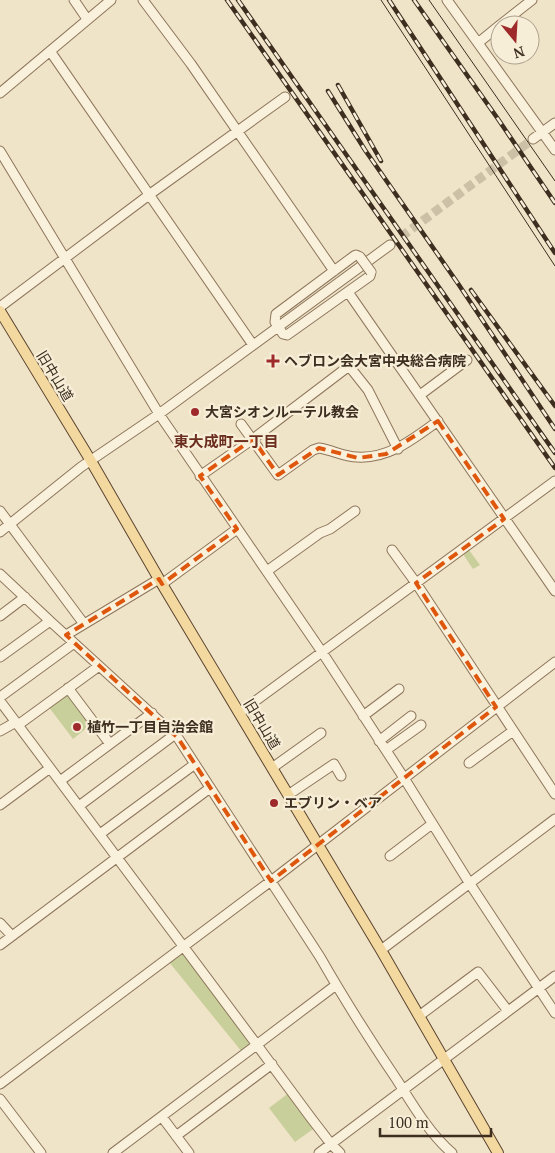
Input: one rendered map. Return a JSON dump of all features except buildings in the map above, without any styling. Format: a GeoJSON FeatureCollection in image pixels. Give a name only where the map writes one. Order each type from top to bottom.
{"type":"FeatureCollection","features":[{"type":"Feature","properties":{"kind":"main road","name":"旧中山道"},"geometry":{"type":"LineString","coordinates":[[0,311],[381,950],[496,1152]]}},
{"type":"Feature","properties":{"kind":"street"},"geometry":{"type":"LineString","coordinates":[[74,0],[87,19]]}},
{"type":"Feature","properties":{"kind":"street"},"geometry":{"type":"LineString","coordinates":[[0,94],[111,0]]}},
{"type":"Feature","properties":{"kind":"street"},"geometry":{"type":"LineString","coordinates":[[143,0],[238,130],[334,271]]}},
{"type":"Feature","properties":{"kind":"street"},"geometry":{"type":"LineString","coordinates":[[447,0],[555,150]]}},
{"type":"Feature","properties":{"kind":"street"},"geometry":{"type":"LineString","coordinates":[[513,15],[532,0]]}},
{"type":"Feature","properties":{"kind":"street"},"geometry":{"type":"LineString","coordinates":[[478,43],[490,33]]}},
{"type":"Feature","properties":{"kind":"street"},"geometry":{"type":"LineString","coordinates":[[50,51],[252,345]]}},
{"type":"Feature","properties":{"kind":"street"},"geometry":{"type":"LineString","coordinates":[[0,307],[149,195],[285,97]]}},
{"type":"Feature","properties":{"kind":"street"},"geometry":{"type":"LineString","coordinates":[[533,140],[555,123]]}},
{"type":"Feature","properties":{"kind":"street"},"geometry":{"type":"LineString","coordinates":[[0,151],[159,414],[322,652],[555,1013]]}},
{"type":"Feature","properties":{"kind":"street"},"geometry":{"type":"LineString","coordinates":[[0,532],[91,461],[159,414],[390,245]]}},
{"type":"Feature","properties":{"kind":"street"},"geometry":{"type":"LineString","coordinates":[[356,255],[360,257],[371,272],[370,276],[287,336],[283,334],[275,322],[276,314],[334,271],[356,255]]}},
{"type":"Feature","properties":{"kind":"street"},"geometry":{"type":"LineString","coordinates":[[348,292],[555,591]]}},
{"type":"Feature","properties":{"kind":"street"},"geometry":{"type":"LineString","coordinates":[[420,395],[467,360]]}},
{"type":"Feature","properties":{"kind":"street"},"geometry":{"type":"LineString","coordinates":[[200,476],[253,439],[349,366],[368,390],[398,448]]}},
{"type":"Feature","properties":{"kind":"street"},"geometry":{"type":"LineString","coordinates":[[240,424],[278,475],[313,450],[319,448],[358,458],[386,454],[438,422]]}},
{"type":"Feature","properties":{"kind":"street"},"geometry":{"type":"LineString","coordinates":[[239,713],[555,481]]}},
{"type":"Feature","properties":{"kind":"street"},"geometry":{"type":"LineString","coordinates":[[0,511],[84,624]]}},
{"type":"Feature","properties":{"kind":"street"},"geometry":{"type":"LineString","coordinates":[[267,571],[320,533],[330,530],[355,511]]}},
{"type":"Feature","properties":{"kind":"street"},"geometry":{"type":"LineString","coordinates":[[66,635],[161,581],[237,529]]}},
{"type":"Feature","properties":{"kind":"street"},"geometry":{"type":"LineString","coordinates":[[392,550],[416,583],[555,794]]}},
{"type":"Feature","properties":{"kind":"street"},"geometry":{"type":"LineString","coordinates":[[2,579],[25,597],[174,734],[320,957],[336,986],[403,1090],[439,1142],[452,1153]]}},
{"type":"Feature","properties":{"kind":"street"},"geometry":{"type":"LineString","coordinates":[[0,616],[25,597]]}},
{"type":"Feature","properties":{"kind":"street"},"geometry":{"type":"LineString","coordinates":[[0,657],[50,621]]}},
{"type":"Feature","properties":{"kind":"street"},"geometry":{"type":"LineString","coordinates":[[74,643],[0,699],[331,1144],[340,1153]]}},
{"type":"Feature","properties":{"kind":"street"},"geometry":{"type":"LineString","coordinates":[[0,1084],[271,881],[555,662]]}},
{"type":"Feature","properties":{"kind":"street"},"geometry":{"type":"LineString","coordinates":[[0,731],[17,724],[100,666]]}},
{"type":"Feature","properties":{"kind":"street"},"geometry":{"type":"LineString","coordinates":[[68,688],[110,744]]}},
{"type":"Feature","properties":{"kind":"street"},"geometry":{"type":"LineString","coordinates":[[363,716],[400,689]]}},
{"type":"Feature","properties":{"kind":"street"},"geometry":{"type":"LineString","coordinates":[[60,781],[152,713]]}},
{"type":"Feature","properties":{"kind":"street"},"geometry":{"type":"LineString","coordinates":[[380,741],[411,716]]}},
{"type":"Feature","properties":{"kind":"street"},"geometry":{"type":"LineString","coordinates":[[386,750],[421,725]]}},
{"type":"Feature","properties":{"kind":"street"},"geometry":{"type":"LineString","coordinates":[[469,763],[513,731]]}},
{"type":"Feature","properties":{"kind":"street"},"geometry":{"type":"LineString","coordinates":[[272,768],[321,733]]}},
{"type":"Feature","properties":{"kind":"street"},"geometry":{"type":"LineString","coordinates":[[78,806],[174,734]]}},
{"type":"Feature","properties":{"kind":"street"},"geometry":{"type":"LineString","coordinates":[[100,834],[195,764]]}},
{"type":"Feature","properties":{"kind":"street"},"geometry":{"type":"LineString","coordinates":[[288,795],[334,764],[341,776]]}},
{"type":"Feature","properties":{"kind":"street"},"geometry":{"type":"LineString","coordinates":[[0,805],[50,768]]}},
{"type":"Feature","properties":{"kind":"street"},"geometry":{"type":"LineString","coordinates":[[0,944],[210,788]]}},
{"type":"Feature","properties":{"kind":"street"},"geometry":{"type":"LineString","coordinates":[[381,950],[555,818]]}},
{"type":"Feature","properties":{"kind":"street"},"geometry":{"type":"LineString","coordinates":[[390,856],[432,824]]}},
{"type":"Feature","properties":{"kind":"street"},"geometry":{"type":"LineString","coordinates":[[0,923],[12,936]]}},
{"type":"Feature","properties":{"kind":"street"},"geometry":{"type":"LineString","coordinates":[[419,1016],[478,972],[508,1011]]}},
{"type":"Feature","properties":{"kind":"street"},"geometry":{"type":"LineString","coordinates":[[318,1153],[555,976]]}},
{"type":"Feature","properties":{"kind":"street"},"geometry":{"type":"LineString","coordinates":[[113,1153],[336,986]]}},
{"type":"Feature","properties":{"kind":"street"},"geometry":{"type":"LineString","coordinates":[[176,1136],[272,1064]]}},
{"type":"Feature","properties":{"kind":"street"},"geometry":{"type":"LineString","coordinates":[[0,1099],[41,1153]]}},
{"type":"Feature","properties":{"kind":"street"},"geometry":{"type":"LineString","coordinates":[[162,1116],[189,1153]]}},
{"type":"Feature","properties":{"kind":"highlighted area"},"geometry":{"type":"Polygon","coordinates":[[[438,421],[504,519],[416,583],[496,707],[271,881],[178,738],[66,635],[159,579],[162,584],[237,529],[200,476],[253,439],[278,475],[319,448],[358,458],[386,454],[438,421]]]}},
{"type":"Feature","properties":{"kind":"green space"},"geometry":{"type":"Polygon","coordinates":[[[469,550],[480,565],[473,569],[463,554],[469,550]]]}},
{"type":"Feature","properties":{"kind":"green space"},"geometry":{"type":"Polygon","coordinates":[[[69,691],[93,723],[73,739],[48,706],[69,691]]]}},
{"type":"Feature","properties":{"kind":"green space"},"geometry":{"type":"Polygon","coordinates":[[[184,951],[253,1044],[242,1052],[169,962],[184,951]]]}},
{"type":"Feature","properties":{"kind":"green space"},"geometry":{"type":"Polygon","coordinates":[[[290,1092],[316,1127],[295,1142],[269,1108],[290,1092]]]}},
{"type":"Feature","properties":{"kind":"tunnel"},"geometry":{"type":"LineString","coordinates":[[390,245],[533,139]]}},
{"type":"Feature","properties":{"kind":"tram line"},"geometry":{"type":"LineString","coordinates":[[381,0],[555,266]]}},
{"type":"Feature","properties":{"kind":"tram line"},"geometry":{"type":"LineString","coordinates":[[429,0],[555,181]]}},
{"type":"Feature","properties":{"kind":"railway"},"geometry":{"type":"LineString","coordinates":[[227,0],[555,468]]}},
{"type":"Feature","properties":{"kind":"railway"},"geometry":{"type":"LineString","coordinates":[[238,0],[555,453]]}},
{"type":"Feature","properties":{"kind":"railway"},"geometry":{"type":"LineString","coordinates":[[389,0],[555,253]]}},
{"type":"Feature","properties":{"kind":"railway"},"geometry":{"type":"LineString","coordinates":[[414,0],[555,203]]}},
{"type":"Feature","properties":{"kind":"railway"},"geometry":{"type":"LineString","coordinates":[[338,85],[381,161]]}},
{"type":"Feature","properties":{"kind":"railway"},"geometry":{"type":"LineString","coordinates":[[328,91],[365,150],[459,285],[555,429]]}},
{"type":"Feature","properties":{"kind":"railway"},"geometry":{"type":"LineString","coordinates":[[471,290],[555,406]]}},
{"type":"Feature","properties":{"kind":"place","name":"ヘブロン会大宮中央総合病院"},"geometry":{"type":"Point","coordinates":[273,361]}},
{"type":"Feature","properties":{"kind":"place","name":"大宮シオンルーテル教会"},"geometry":{"type":"Point","coordinates":[195,412]}},
{"type":"Feature","properties":{"kind":"place","name":"植竹一丁目自治会館"},"geometry":{"type":"Point","coordinates":[77,727]}},
{"type":"Feature","properties":{"kind":"place","name":"エブリン・ベア"},"geometry":{"type":"Point","coordinates":[274,803]}},
{"type":"Feature","properties":{"kind":"district","name":"東大成町一丁目"},"geometry":{"type":"Point","coordinates":[226,442]}}]}
